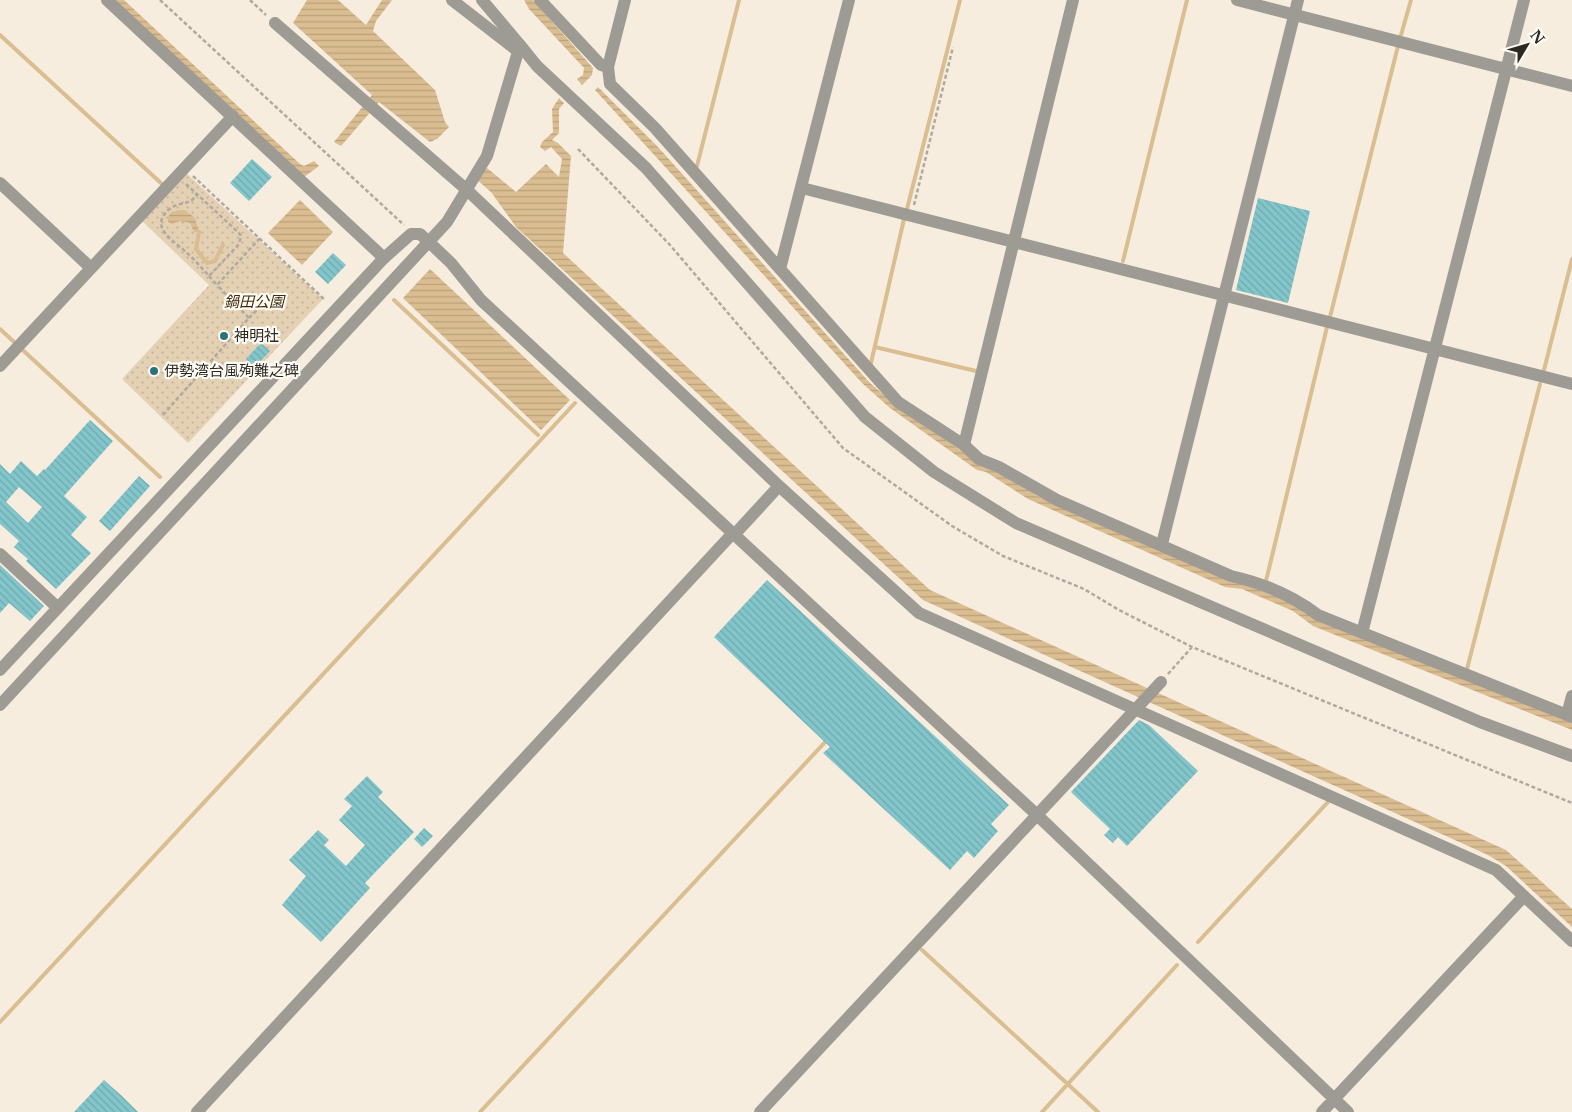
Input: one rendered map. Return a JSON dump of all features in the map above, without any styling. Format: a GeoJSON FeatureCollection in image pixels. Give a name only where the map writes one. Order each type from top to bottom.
{"type":"FeatureCollection","features":[{"type":"Feature","properties":{"kind":"street"},"geometry":{"type":"LineString","coordinates":[[107,0],[384,258]]}},
{"type":"Feature","properties":{"kind":"street"},"geometry":{"type":"LineString","coordinates":[[452,0],[519,49],[646,168],[865,417],[934,472],[1016,523],[1480,722],[1572,756]]}},
{"type":"Feature","properties":{"kind":"street"},"geometry":{"type":"LineString","coordinates":[[482,0],[519,49]]}},
{"type":"Feature","properties":{"kind":"street"},"geometry":{"type":"LineString","coordinates":[[540,0],[601,65],[608,67]]}},
{"type":"Feature","properties":{"kind":"street"},"geometry":{"type":"LineString","coordinates":[[625,0],[608,67],[610,84],[655,128],[898,402],[964,445],[979,459],[999,467],[1057,500],[1162,544],[1231,576],[1250,581],[1303,603],[1318,615],[1570,716],[1572,696]]}},
{"type":"Feature","properties":{"kind":"street"},"geometry":{"type":"LineString","coordinates":[[780,269],[849,0]]}},
{"type":"Feature","properties":{"kind":"street"},"geometry":{"type":"LineString","coordinates":[[964,445],[1073,0]]}},
{"type":"Feature","properties":{"kind":"street"},"geometry":{"type":"LineString","coordinates":[[1237,0],[1572,86]]}},
{"type":"Feature","properties":{"kind":"street"},"geometry":{"type":"LineString","coordinates":[[1162,544],[1298,0]]}},
{"type":"Feature","properties":{"kind":"street"},"geometry":{"type":"LineString","coordinates":[[1362,633],[1524,0]]}},
{"type":"Feature","properties":{"kind":"street"},"geometry":{"type":"LineString","coordinates":[[275,23],[369,106],[470,186],[779,486],[919,613],[1496,870],[1572,941]]}},
{"type":"Feature","properties":{"kind":"street"},"geometry":{"type":"LineString","coordinates":[[0,705],[430,243],[447,222],[487,156],[519,49]]}},
{"type":"Feature","properties":{"kind":"street"},"geometry":{"type":"LineString","coordinates":[[0,366],[233,116]]}},
{"type":"Feature","properties":{"kind":"street"},"geometry":{"type":"LineString","coordinates":[[0,183],[91,268]]}},
{"type":"Feature","properties":{"kind":"street"},"geometry":{"type":"LineString","coordinates":[[802,188],[1572,384]]}},
{"type":"Feature","properties":{"kind":"street"},"geometry":{"type":"LineString","coordinates":[[0,670],[384,258],[411,234],[420,234],[451,263],[481,300],[1036,814],[1348,1112]]}},
{"type":"Feature","properties":{"kind":"street"},"geometry":{"type":"LineString","coordinates":[[197,1112],[779,486]]}},
{"type":"Feature","properties":{"kind":"street"},"geometry":{"type":"LineString","coordinates":[[0,554],[58,608]]}},
{"type":"Feature","properties":{"kind":"street"},"geometry":{"type":"LineString","coordinates":[[760,1112],[1161,682]]}},
{"type":"Feature","properties":{"kind":"street"},"geometry":{"type":"LineString","coordinates":[[1322,1112],[1524,896]]}},
{"type":"Feature","properties":{"kind":"path"},"geometry":{"type":"LineString","coordinates":[[160,0],[344,171],[399,218],[411,234]]}},
{"type":"Feature","properties":{"kind":"path"},"geometry":{"type":"LineString","coordinates":[[250,0],[275,23]]}},
{"type":"Feature","properties":{"kind":"path"},"geometry":{"type":"LineString","coordinates":[[911,216],[953,47]]}},
{"type":"Feature","properties":{"kind":"path"},"geometry":{"type":"LineString","coordinates":[[182,172],[197,194],[241,236],[240,244],[209,276]]}},
{"type":"Feature","properties":{"kind":"path"},"geometry":{"type":"LineString","coordinates":[[182,172],[260,238],[326,300],[319,307]]}},
{"type":"Feature","properties":{"kind":"path"},"geometry":{"type":"LineString","coordinates":[[197,194],[190,202],[169,209],[162,220],[162,227],[168,238],[186,252],[249,318]]}},
{"type":"Feature","properties":{"kind":"path"},"geometry":{"type":"LineString","coordinates":[[217,285],[260,238]]}},
{"type":"Feature","properties":{"kind":"path"},"geometry":{"type":"LineString","coordinates":[[163,415],[257,310]]}},
{"type":"Feature","properties":{"kind":"path"},"geometry":{"type":"LineString","coordinates":[[1161,682],[1192,647]]}},
{"type":"Feature","properties":{"kind":"green space","name":"鍋田公園"},"geometry":{"type":"Polygon","coordinates":[[[186,173],[323,299],[188,443],[122,379],[209,285],[142,221],[186,173]]]}},
{"type":"Feature","properties":{"kind":"shaded area"},"geometry":{"type":"Polygon","coordinates":[[[114,0],[124,0],[300,164],[304,166],[314,161],[319,166],[304,177],[114,0]]]}},
{"type":"Feature","properties":{"kind":"shaded area"},"geometry":{"type":"Polygon","coordinates":[[[307,0],[338,0],[366,25],[382,0],[392,0],[376,21],[373,31],[435,90],[445,122],[449,127],[437,139],[430,142],[379,102],[341,146],[334,142],[372,95],[293,23],[307,0]]]}},
{"type":"Feature","properties":{"kind":"shaded area"},"geometry":{"type":"Polygon","coordinates":[[[524,0],[533,0],[593,68],[592,75],[582,85],[577,79],[583,75],[584,68],[529,9],[524,0]]]}},
{"type":"Feature","properties":{"kind":"shaded area"},"geometry":{"type":"Polygon","coordinates":[[[598,87],[658,147],[870,383],[898,407],[979,463],[1030,489],[1035,495],[1572,722],[1572,730],[1313,626],[1293,611],[1242,589],[1225,587],[1028,499],[986,472],[977,470],[890,408],[862,383],[595,90],[598,87]]]}},
{"type":"Feature","properties":{"kind":"shaded area"},"geometry":{"type":"Polygon","coordinates":[[[559,98],[564,103],[559,109],[559,133],[552,140],[558,143],[571,156],[563,253],[930,590],[1506,850],[1572,909],[1572,927],[1506,866],[1488,855],[923,600],[516,227],[491,192],[476,179],[487,168],[516,192],[546,164],[559,177],[562,159],[551,147],[545,151],[540,147],[542,142],[553,132],[552,109],[559,98]]]}},
{"type":"Feature","properties":{"kind":"shaded area"},"geometry":{"type":"Polygon","coordinates":[[[300,200],[333,232],[302,265],[268,233],[300,200]]]}},
{"type":"Feature","properties":{"kind":"shaded area"},"geometry":{"type":"Polygon","coordinates":[[[185,210],[195,218],[199,232],[194,232],[190,223],[180,221],[172,224],[168,222],[171,213],[185,210]]]}},
{"type":"Feature","properties":{"kind":"shaded area"},"geometry":{"type":"Polygon","coordinates":[[[430,269],[570,400],[541,430],[403,298],[430,269]]]}},
{"type":"Feature","properties":{"kind":"building"},"geometry":{"type":"Polygon","coordinates":[[[252,159],[272,177],[249,201],[230,183],[252,159]]]}},
{"type":"Feature","properties":{"kind":"building"},"geometry":{"type":"Polygon","coordinates":[[[1258,198],[1310,211],[1288,303],[1236,290],[1258,198]]]}},
{"type":"Feature","properties":{"kind":"building"},"geometry":{"type":"Polygon","coordinates":[[[333,253],[346,265],[328,284],[315,272],[333,253]]]}},
{"type":"Feature","properties":{"kind":"building"},"geometry":{"type":"Polygon","coordinates":[[[261,343],[270,351],[255,367],[246,359],[261,343]]]}},
{"type":"Feature","properties":{"kind":"building"},"geometry":{"type":"Polygon","coordinates":[[[90,420],[113,441],[64,496],[87,517],[71,535],[91,553],[56,589],[26,561],[28,559],[14,547],[19,541],[0,524],[0,464],[10,474],[21,461],[37,476],[45,470],[90,420]],[[19,487],[6,502],[28,523],[42,507],[19,487]]]}},
{"type":"Feature","properties":{"kind":"building"},"geometry":{"type":"Polygon","coordinates":[[[139,476],[150,486],[110,531],[99,521],[139,476]]]}},
{"type":"Feature","properties":{"kind":"building"},"geometry":{"type":"Polygon","coordinates":[[[0,565],[44,606],[30,621],[9,603],[0,613],[0,565]]]}},
{"type":"Feature","properties":{"kind":"building"},"geometry":{"type":"Polygon","coordinates":[[[767,580],[1009,805],[991,824],[998,831],[974,858],[967,851],[950,870],[823,753],[830,747],[714,637],[767,580]]]}},
{"type":"Feature","properties":{"kind":"building"},"geometry":{"type":"Polygon","coordinates":[[[1139,720],[1149,725],[1198,771],[1127,846],[1118,837],[1113,843],[1104,835],[1110,829],[1071,792],[1139,720]]]}},
{"type":"Feature","properties":{"kind":"building"},"geometry":{"type":"Polygon","coordinates":[[[367,776],[383,792],[378,797],[414,832],[365,883],[370,888],[321,942],[282,905],[306,876],[289,860],[318,830],[329,840],[324,845],[346,866],[365,845],[339,820],[352,806],[344,799],[367,776]]]}},
{"type":"Feature","properties":{"kind":"building"},"geometry":{"type":"Polygon","coordinates":[[[424,828],[433,836],[422,847],[414,839],[424,828]]]}},
{"type":"Feature","properties":{"kind":"building"},"geometry":{"type":"Polygon","coordinates":[[[104,1080],[123,1097],[138,1112],[74,1112],[104,1080]]]}},
{"type":"Feature","properties":{"kind":"waterway"},"geometry":{"type":"LineString","coordinates":[[697,166],[739,0]]}},
{"type":"Feature","properties":{"kind":"waterway"},"geometry":{"type":"LineString","coordinates":[[907,209],[960,0]]}},
{"type":"Feature","properties":{"kind":"waterway"},"geometry":{"type":"LineString","coordinates":[[1123,261],[1187,0]]}},
{"type":"Feature","properties":{"kind":"waterway"},"geometry":{"type":"LineString","coordinates":[[1401,35],[1411,0]]}},
{"type":"Feature","properties":{"kind":"waterway"},"geometry":{"type":"LineString","coordinates":[[0,35],[162,184]]}},
{"type":"Feature","properties":{"kind":"waterway"},"geometry":{"type":"LineString","coordinates":[[1330,317],[1398,46]]}},
{"type":"Feature","properties":{"kind":"waterway"},"geometry":{"type":"LineString","coordinates":[[871,363],[904,219]]}},
{"type":"Feature","properties":{"kind":"waterway"},"geometry":{"type":"LineString","coordinates":[[199,232],[196,249],[207,263],[215,261],[223,245]]}},
{"type":"Feature","properties":{"kind":"waterway"},"geometry":{"type":"LineString","coordinates":[[1544,370],[1572,259]]}},
{"type":"Feature","properties":{"kind":"waterway"},"geometry":{"type":"LineString","coordinates":[[394,300],[538,435]]}},
{"type":"Feature","properties":{"kind":"waterway"},"geometry":{"type":"LineString","coordinates":[[1266,581],[1327,327]]}},
{"type":"Feature","properties":{"kind":"waterway"},"geometry":{"type":"LineString","coordinates":[[0,329],[160,477]]}},
{"type":"Feature","properties":{"kind":"waterway"},"geometry":{"type":"LineString","coordinates":[[875,347],[976,371]]}},
{"type":"Feature","properties":{"kind":"waterway"},"geometry":{"type":"LineString","coordinates":[[1467,669],[1540,384]]}},
{"type":"Feature","properties":{"kind":"waterway"},"geometry":{"type":"LineString","coordinates":[[0,1022],[575,403]]}},
{"type":"Feature","properties":{"kind":"waterway"},"geometry":{"type":"LineString","coordinates":[[480,1112],[828,739]]}},
{"type":"Feature","properties":{"kind":"waterway"},"geometry":{"type":"LineString","coordinates":[[1198,942],[1328,802]]}},
{"type":"Feature","properties":{"kind":"waterway"},"geometry":{"type":"LineString","coordinates":[[922,950],[1098,1112]]}},
{"type":"Feature","properties":{"kind":"waterway"},"geometry":{"type":"LineString","coordinates":[[1042,1112],[1177,965]]}},
{"type":"Feature","properties":{"kind":"place","name":"神明社"},"geometry":{"type":"Point","coordinates":[224,336]}},
{"type":"Feature","properties":{"kind":"place","name":"伊勢湾台風殉難之碑"},"geometry":{"type":"Point","coordinates":[154,371]}}]}
